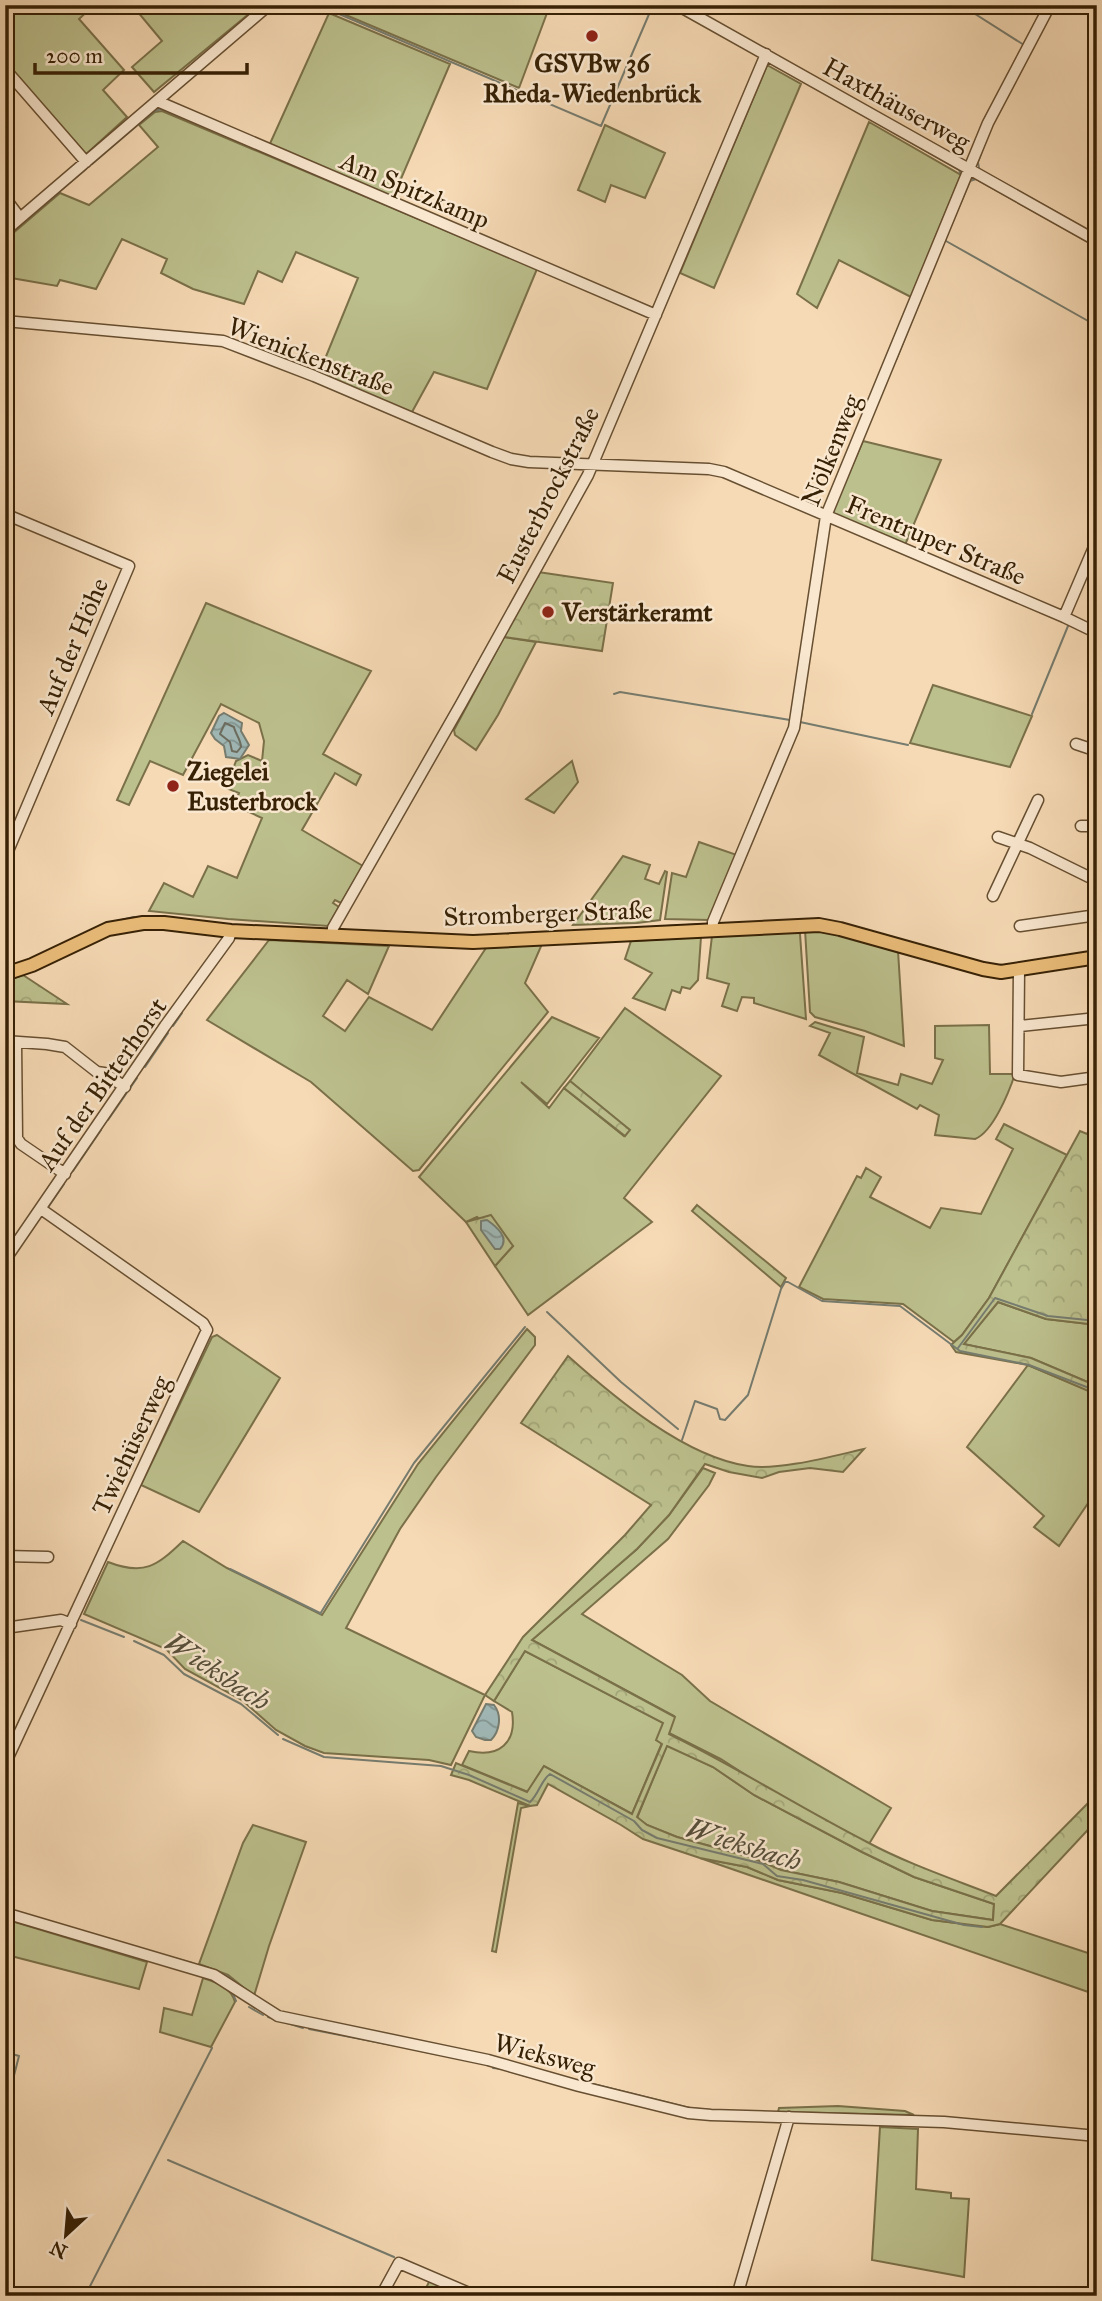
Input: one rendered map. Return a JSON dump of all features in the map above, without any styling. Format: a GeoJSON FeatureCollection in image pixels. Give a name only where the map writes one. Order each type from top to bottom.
{"type":"FeatureCollection","features":[{"type":"Feature","properties":{"kind":"main road","name":"Stromberger Straße"},"geometry":{"type":"LineString","coordinates":[[5,974],[32,965],[108,929],[164,923],[231,931],[473,942],[819,925],[1001,972],[1097,957]]}},
{"type":"Feature","properties":{"kind":"street"},"geometry":{"type":"LineString","coordinates":[[5,231],[269,5]]}},
{"type":"Feature","properties":{"kind":"street","name":"Haxthäuserweg"},"geometry":{"type":"LineString","coordinates":[[677,5],[1097,241]]}},
{"type":"Feature","properties":{"kind":"street","name":"Nölkenweg"},"geometry":{"type":"LineString","coordinates":[[713,929],[713,922],[794,728],[826,516],[988,123],[1050,5]]}},
{"type":"Feature","properties":{"kind":"street","name":"Eusterbrockstraße"},"geometry":{"type":"LineString","coordinates":[[332,936],[333,928],[461,704],[593,464],[765,54]]}},
{"type":"Feature","properties":{"kind":"street"},"geometry":{"type":"LineString","coordinates":[[5,69],[86,162]]}},
{"type":"Feature","properties":{"kind":"street","name":"Am Spitzkamp"},"geometry":{"type":"LineString","coordinates":[[157,102],[656,316]]}},
{"type":"Feature","properties":{"kind":"street"},"geometry":{"type":"LineString","coordinates":[[5,198],[20,218]]}},
{"type":"Feature","properties":{"kind":"street","name":"Wienickenstraße"},"geometry":{"type":"LineString","coordinates":[[5,321],[223,341],[292,367],[511,459],[593,464]]}},
{"type":"Feature","properties":{"kind":"street","name":"Frentruper Straße"},"geometry":{"type":"LineString","coordinates":[[593,464],[724,472],[1097,633]]}},
{"type":"Feature","properties":{"kind":"street","name":"Auf der Höhe"},"geometry":{"type":"LineString","coordinates":[[5,514],[129,566],[6,852]]}},
{"type":"Feature","properties":{"kind":"street"},"geometry":{"type":"LineString","coordinates":[[1064,617],[1097,540]]}},
{"type":"Feature","properties":{"kind":"street"},"geometry":{"type":"LineString","coordinates":[[1076,744],[1097,751]]}},
{"type":"Feature","properties":{"kind":"street"},"geometry":{"type":"LineString","coordinates":[[993,896],[1038,800]]}},
{"type":"Feature","properties":{"kind":"street"},"geometry":{"type":"LineString","coordinates":[[1081,826],[1094,826],[1097,807]]}},
{"type":"Feature","properties":{"kind":"street"},"geometry":{"type":"LineString","coordinates":[[998,837],[1030,848],[1093,879],[1097,898]]}},
{"type":"Feature","properties":{"kind":"street"},"geometry":{"type":"LineString","coordinates":[[1020,926],[1097,915]]}},
{"type":"Feature","properties":{"kind":"street","name":"Auf der Bitterhorst"},"geometry":{"type":"LineString","coordinates":[[5,1260],[229,938],[231,931]]}},
{"type":"Feature","properties":{"kind":"street"},"geometry":{"type":"LineString","coordinates":[[1019,970],[1018,1075],[1061,1082],[1097,1077]]}},
{"type":"Feature","properties":{"kind":"street"},"geometry":{"type":"LineString","coordinates":[[1020,1026],[1097,1018]]}},
{"type":"Feature","properties":{"kind":"street"},"geometry":{"type":"LineString","coordinates":[[65,1174],[21,1144],[17,1138],[10,1042],[65,1047],[97,1072],[104,1073],[125,1087]]}},
{"type":"Feature","properties":{"kind":"street","name":"Twiehüserweg"},"geometry":{"type":"LineString","coordinates":[[5,1764],[207,1330],[203,1323],[41,1209]]}},
{"type":"Feature","properties":{"kind":"street"},"geometry":{"type":"LineString","coordinates":[[5,1556],[48,1557]]}},
{"type":"Feature","properties":{"kind":"street"},"geometry":{"type":"LineString","coordinates":[[5,1628],[61,1620],[71,1624]]}},
{"type":"Feature","properties":{"kind":"street","name":"Wieksweg"},"geometry":{"type":"LineString","coordinates":[[5,1913],[214,1975],[278,2016],[488,2060],[562,2082],[688,2113],[944,2123],[1097,2136]]}},
{"type":"Feature","properties":{"kind":"street"},"geometry":{"type":"LineString","coordinates":[[737,2296],[789,2118]]}},
{"type":"Feature","properties":{"kind":"street"},"geometry":{"type":"LineString","coordinates":[[381,2296],[399,2263],[476,2296]]}},
{"type":"Feature","properties":{"kind":"green space"},"geometry":{"type":"Polygon","coordinates":[[[5,5],[94,5],[79,19],[124,70],[103,90],[127,117],[84,156],[5,64],[5,5]]]}},
{"type":"Feature","properties":{"kind":"green space"},"geometry":{"type":"Polygon","coordinates":[[[132,5],[254,5],[256,8],[154,92],[132,67],[162,41],[132,5]]]}},
{"type":"Feature","properties":{"kind":"green space"},"geometry":{"type":"Polygon","coordinates":[[[322,5],[550,5],[519,88],[322,5]]]}},
{"type":"Feature","properties":{"kind":"green space"},"geometry":{"type":"Polygon","coordinates":[[[329,13],[450,64],[392,200],[268,148],[329,13]]]}},
{"type":"Feature","properties":{"kind":"green space"},"geometry":{"type":"Polygon","coordinates":[[[767,65],[801,84],[714,288],[680,273],[767,65]]]}},
{"type":"Feature","properties":{"kind":"green space"},"geometry":{"type":"Polygon","coordinates":[[[162,111],[537,269],[487,389],[434,372],[412,412],[407,413],[318,376],[358,278],[296,252],[282,282],[258,271],[244,304],[193,289],[161,273],[167,259],[122,239],[96,289],[60,280],[57,286],[11,278],[5,304],[5,240],[60,193],[89,205],[158,147],[139,125],[155,112],[162,111]]]}},
{"type":"Feature","properties":{"kind":"green space"},"geometry":{"type":"Polygon","coordinates":[[[869,122],[961,175],[911,297],[839,260],[817,308],[797,294],[869,122]]]}},
{"type":"Feature","properties":{"kind":"green space"},"geometry":{"type":"Polygon","coordinates":[[[605,125],[665,153],[645,198],[611,185],[605,202],[578,190],[605,125]]]}},
{"type":"Feature","properties":{"kind":"green space"},"geometry":{"type":"Polygon","coordinates":[[[863,441],[941,460],[905,545],[837,517],[833,510],[863,441]]]}},
{"type":"Feature","properties":{"kind":"green space"},"geometry":{"type":"Polygon","coordinates":[[[538,572],[613,583],[602,651],[504,637],[538,572]]]}},
{"type":"Feature","properties":{"kind":"green space"},"geometry":{"type":"Polygon","coordinates":[[[206,603],[371,671],[323,754],[361,775],[356,785],[335,773],[302,830],[363,866],[341,903],[335,900],[333,903],[339,907],[328,926],[149,911],[164,883],[193,897],[208,866],[237,878],[262,818],[234,805],[239,793],[226,788],[236,761],[248,755],[262,761],[264,741],[259,723],[221,704],[183,775],[150,761],[129,805],[117,800],[206,603]]]}},
{"type":"Feature","properties":{"kind":"green space"},"geometry":{"type":"Polygon","coordinates":[[[504,637],[536,642],[498,715],[476,750],[455,735],[454,730],[504,637]]]}},
{"type":"Feature","properties":{"kind":"green space"},"geometry":{"type":"Polygon","coordinates":[[[933,685],[1032,716],[1010,767],[910,743],[933,685]]]}},
{"type":"Feature","properties":{"kind":"green space"},"geometry":{"type":"Polygon","coordinates":[[[572,761],[578,782],[554,813],[526,799],[572,761]]]}},
{"type":"Feature","properties":{"kind":"green space"},"geometry":{"type":"Polygon","coordinates":[[[699,842],[737,855],[709,920],[665,919],[672,873],[686,877],[699,842]]]}},
{"type":"Feature","properties":{"kind":"green space"},"geometry":{"type":"Polygon","coordinates":[[[623,856],[650,865],[645,879],[659,884],[665,871],[667,872],[660,920],[573,925],[623,856]]]}},
{"type":"Feature","properties":{"kind":"green space"},"geometry":{"type":"Polygon","coordinates":[[[805,930],[841,934],[898,951],[904,1046],[865,1031],[815,1017],[810,1012],[805,930]]]}},
{"type":"Feature","properties":{"kind":"green space"},"geometry":{"type":"Polygon","coordinates":[[[798,932],[806,1019],[754,1003],[754,998],[742,997],[737,1011],[722,1006],[729,984],[707,978],[712,936],[798,932]]]}},
{"type":"Feature","properties":{"kind":"green space"},"geometry":{"type":"Polygon","coordinates":[[[701,937],[698,980],[690,989],[682,987],[680,993],[672,990],[665,1010],[633,998],[652,973],[625,959],[631,941],[701,937]]]}},
{"type":"Feature","properties":{"kind":"green space"},"geometry":{"type":"Polygon","coordinates":[[[269,940],[389,946],[368,994],[347,980],[323,1016],[345,1031],[369,997],[432,1030],[486,948],[542,944],[525,983],[548,1012],[419,1170],[413,1171],[311,1082],[207,1020],[269,940]]]}},
{"type":"Feature","properties":{"kind":"green space"},"geometry":{"type":"Polygon","coordinates":[[[23,975],[67,1004],[5,1001],[5,981],[23,975]]]}},
{"type":"Feature","properties":{"kind":"green space"},"geometry":{"type":"Polygon","coordinates":[[[625,1008],[721,1076],[624,1198],[652,1222],[528,1315],[495,1266],[513,1246],[477,1217],[466,1222],[419,1177],[552,1017],[599,1038],[547,1104],[521,1082],[549,1108],[564,1088],[624,1136],[629,1130],[570,1081],[625,1008]]]}},
{"type":"Feature","properties":{"kind":"green space"},"geometry":{"type":"Polygon","coordinates":[[[815,1022],[864,1037],[857,1073],[898,1085],[901,1074],[932,1084],[943,1060],[935,1058],[935,1026],[989,1025],[990,1074],[1015,1074],[1000,1111],[982,1135],[975,1139],[935,1135],[939,1115],[920,1105],[917,1109],[819,1055],[830,1033],[810,1026],[815,1022]]]}},
{"type":"Feature","properties":{"kind":"green space"},"geometry":{"type":"Polygon","coordinates":[[[570,1081],[630,1130],[625,1136],[564,1088],[570,1081]]]}},
{"type":"Feature","properties":{"kind":"green space"},"geometry":{"type":"Polygon","coordinates":[[[1097,1114],[1097,1325],[1046,1319],[998,1302],[964,1344],[1031,1358],[1097,1386],[1093,1393],[1028,1365],[956,1352],[951,1345],[962,1335],[989,1298],[1080,1131],[1087,1134],[1097,1114]]]}},
{"type":"Feature","properties":{"kind":"green space"},"geometry":{"type":"Polygon","coordinates":[[[1004,1124],[1067,1155],[989,1298],[954,1342],[903,1304],[823,1299],[799,1287],[857,1176],[861,1178],[866,1168],[881,1177],[870,1197],[930,1228],[941,1208],[981,1214],[1013,1149],[996,1139],[1004,1124]]]}},
{"type":"Feature","properties":{"kind":"green space"},"geometry":{"type":"Polygon","coordinates":[[[697,1205],[786,1278],[781,1287],[692,1211],[697,1205]]]}},
{"type":"Feature","properties":{"kind":"green space"},"geometry":{"type":"Polygon","coordinates":[[[491,1215],[513,1246],[495,1266],[466,1222],[491,1215]]]}},
{"type":"Feature","properties":{"kind":"green space"},"geometry":{"type":"Polygon","coordinates":[[[998,1302],[1046,1319],[1097,1325],[1097,1386],[1031,1358],[963,1344],[998,1302]]]}},
{"type":"Feature","properties":{"kind":"green space"},"geometry":{"type":"Polygon","coordinates":[[[527,1329],[535,1337],[535,1345],[400,1529],[346,1628],[485,1695],[451,1765],[429,1760],[324,1753],[305,1746],[276,1730],[242,1700],[185,1669],[166,1649],[84,1614],[108,1562],[131,1568],[149,1566],[165,1557],[183,1541],[227,1568],[322,1615],[418,1464],[527,1329]]]}},
{"type":"Feature","properties":{"kind":"green space"},"geometry":{"type":"Polygon","coordinates":[[[217,1335],[280,1378],[199,1512],[141,1485],[212,1337],[217,1335]]]}},
{"type":"Feature","properties":{"kind":"green space"},"geometry":{"type":"Polygon","coordinates":[[[568,1356],[607,1390],[652,1423],[700,1451],[724,1460],[748,1466],[774,1466],[864,1449],[843,1472],[810,1468],[779,1472],[762,1478],[705,1464],[669,1515],[637,1549],[532,1640],[675,1717],[669,1734],[883,1850],[996,1896],[1097,1794],[1097,1820],[1000,1924],[988,1927],[932,1920],[842,1893],[778,1880],[747,1867],[700,1858],[643,1839],[548,1784],[537,1805],[530,1806],[451,1775],[456,1763],[527,1792],[544,1766],[632,1814],[662,1744],[656,1740],[663,1723],[525,1651],[494,1701],[485,1695],[523,1637],[625,1535],[651,1505],[521,1423],[568,1356]],[[667,1746],[637,1817],[647,1825],[677,1837],[750,1857],[781,1870],[839,1882],[932,1911],[993,1920],[994,1904],[914,1877],[862,1852],[754,1795],[713,1767],[667,1746]]]}},
{"type":"Feature","properties":{"kind":"green space"},"geometry":{"type":"Polygon","coordinates":[[[1028,1365],[1097,1394],[1097,1490],[1059,1546],[1034,1527],[1044,1516],[967,1447],[1028,1365]]]}},
{"type":"Feature","properties":{"kind":"green space"},"geometry":{"type":"Polygon","coordinates":[[[703,1468],[715,1473],[668,1539],[582,1614],[682,1675],[710,1701],[891,1808],[869,1844],[761,1785],[721,1759],[669,1733],[674,1716],[532,1640],[637,1549],[669,1515],[703,1468]]]}},
{"type":"Feature","properties":{"kind":"green space"},"geometry":{"type":"Polygon","coordinates":[[[525,1651],[664,1723],[662,1743],[632,1814],[544,1766],[528,1792],[462,1765],[469,1751],[480,1753],[497,1750],[509,1740],[513,1723],[512,1712],[494,1701],[525,1651]]]}},
{"type":"Feature","properties":{"kind":"green space"},"geometry":{"type":"Polygon","coordinates":[[[667,1745],[713,1767],[754,1795],[862,1852],[914,1877],[994,1904],[993,1920],[932,1911],[839,1882],[781,1870],[750,1857],[677,1837],[647,1825],[637,1818],[667,1745]]]}},
{"type":"Feature","properties":{"kind":"green space"},"geometry":{"type":"Polygon","coordinates":[[[518,1803],[530,1806],[521,1808],[496,1952],[492,1951],[518,1803]]]}},
{"type":"Feature","properties":{"kind":"green space"},"geometry":{"type":"Polygon","coordinates":[[[253,1825],[306,1842],[254,1996],[228,1975],[199,1964],[243,1843],[253,1825]]]}},
{"type":"Feature","properties":{"kind":"green space"},"geometry":{"type":"Polygon","coordinates":[[[700,1858],[747,1867],[778,1880],[842,1893],[932,1920],[988,1927],[1000,1924],[1097,1956],[1097,1995],[700,1858]]]}},
{"type":"Feature","properties":{"kind":"green space"},"geometry":{"type":"Polygon","coordinates":[[[5,1919],[147,1962],[139,1989],[11,1956],[13,1947],[5,1944],[5,1919]]]}},
{"type":"Feature","properties":{"kind":"green space"},"geometry":{"type":"Polygon","coordinates":[[[203,1978],[227,1989],[235,2002],[211,2047],[160,2032],[164,2008],[192,2015],[203,1978]]]}},
{"type":"Feature","properties":{"kind":"green space"},"geometry":{"type":"Polygon","coordinates":[[[838,2106],[905,2111],[914,2115],[778,2112],[779,2108],[838,2106]]]}},
{"type":"Feature","properties":{"kind":"green space"},"geometry":{"type":"Polygon","coordinates":[[[880,2127],[918,2129],[916,2189],[951,2193],[951,2198],[969,2199],[964,2277],[872,2260],[880,2127]]]}},
{"type":"Feature","properties":{"kind":"green space"},"geometry":{"type":"Polygon","coordinates":[[[430,2280],[465,2296],[422,2296],[430,2280]]]}},
{"type":"Feature","properties":{"kind":"water"},"geometry":{"type":"Polygon","coordinates":[[[224,713],[242,723],[241,731],[249,745],[240,759],[226,757],[224,746],[211,733],[219,716],[224,713]]]}},
{"type":"Feature","properties":{"kind":"water"},"geometry":{"type":"Polygon","coordinates":[[[487,1220],[503,1237],[500,1249],[495,1249],[481,1230],[481,1221],[487,1220]]]}},
{"type":"Feature","properties":{"kind":"water"},"geometry":{"type":"Polygon","coordinates":[[[486,1704],[494,1705],[499,1718],[491,1740],[476,1737],[472,1731],[486,1704]]]}},
{"type":"Feature","properties":{"kind":"waterway"},"geometry":{"type":"LineString","coordinates":[[318,5],[601,126],[653,5]]}},
{"type":"Feature","properties":{"kind":"waterway"},"geometry":{"type":"LineString","coordinates":[[961,5],[1024,45]]}},
{"type":"Feature","properties":{"kind":"waterway"},"geometry":{"type":"LineString","coordinates":[[92,164],[154,111],[162,109],[230,137]]}},
{"type":"Feature","properties":{"kind":"waterway"},"geometry":{"type":"LineString","coordinates":[[875,122],[959,170],[961,175]]}},
{"type":"Feature","properties":{"kind":"waterway"},"geometry":{"type":"LineString","coordinates":[[988,135],[978,162],[979,169],[1097,235]]}},
{"type":"Feature","properties":{"kind":"waterway"},"geometry":{"type":"LineString","coordinates":[[5,238],[86,169]]}},
{"type":"Feature","properties":{"kind":"waterway"},"geometry":{"type":"LineString","coordinates":[[946,237],[970,181],[976,179],[1097,247]]}},
{"type":"Feature","properties":{"kind":"waterway"},"geometry":{"type":"LineString","coordinates":[[946,241],[1097,326]]}},
{"type":"Feature","properties":{"kind":"waterway"},"geometry":{"type":"LineString","coordinates":[[896,360],[941,249]]}},
{"type":"Feature","properties":{"kind":"waterway"},"geometry":{"type":"LineString","coordinates":[[304,377],[367,404]]}},
{"type":"Feature","properties":{"kind":"waterway"},"geometry":{"type":"LineString","coordinates":[[813,570],[820,522]]}},
{"type":"Feature","properties":{"kind":"waterway"},"geometry":{"type":"LineString","coordinates":[[1032,714],[1068,626]]}},
{"type":"Feature","properties":{"kind":"waterway"},"geometry":{"type":"LineString","coordinates":[[801,718],[807,674]]}},
{"type":"Feature","properties":{"kind":"waterway"},"geometry":{"type":"LineString","coordinates":[[614,694],[620,692],[790,720]]}},
{"type":"Feature","properties":{"kind":"waterway"},"geometry":{"type":"LineString","coordinates":[[800,722],[908,745]]}},
{"type":"Feature","properties":{"kind":"waterway"},"geometry":{"type":"LineString","coordinates":[[117,921],[134,917]]}},
{"type":"Feature","properties":{"kind":"waterway"},"geometry":{"type":"LineString","coordinates":[[719,924],[816,919]]}},
{"type":"Feature","properties":{"kind":"waterway"},"geometry":{"type":"LineString","coordinates":[[666,926],[706,924]]}},
{"type":"Feature","properties":{"kind":"waterway"},"geometry":{"type":"LineString","coordinates":[[581,931],[590,930]]}},
{"type":"Feature","properties":{"kind":"waterway"},"geometry":{"type":"LineString","coordinates":[[173,1026],[182,1013]]}},
{"type":"Feature","properties":{"kind":"waterway"},"geometry":{"type":"LineString","coordinates":[[145,1067],[168,1033]]}},
{"type":"Feature","properties":{"kind":"waterway"},"geometry":{"type":"LineString","coordinates":[[108,1120],[137,1078]]}},
{"type":"Feature","properties":{"kind":"waterway"},"geometry":{"type":"LineString","coordinates":[[73,1171],[101,1130]]}},
{"type":"Feature","properties":{"kind":"waterway"},"geometry":{"type":"LineString","coordinates":[[49,1206],[64,1184]]}},
{"type":"Feature","properties":{"kind":"waterway"},"geometry":{"type":"LineString","coordinates":[[682,1440],[695,1401],[717,1409],[720,1419],[725,1420],[748,1395],[785,1282],[822,1301],[900,1306],[960,1351],[1029,1365],[1097,1391]]}},
{"type":"Feature","properties":{"kind":"waterway"},"geometry":{"type":"LineString","coordinates":[[958,1348],[995,1298],[1048,1316],[1097,1321]]}},
{"type":"Feature","properties":{"kind":"waterway"},"geometry":{"type":"LineString","coordinates":[[547,1312],[621,1382],[678,1429]]}},
{"type":"Feature","properties":{"kind":"waterway"},"geometry":{"type":"LineString","coordinates":[[320,1614],[414,1463],[525,1327]]}},
{"type":"Feature","properties":{"kind":"waterway"},"geometry":{"type":"LineString","coordinates":[[230,1569],[320,1613]]}},
{"type":"Feature","properties":{"kind":"waterway","name":"Wieksbach"},"geometry":{"type":"LineString","coordinates":[[81,1620],[124,1637]]}},
{"type":"Feature","properties":{"kind":"waterway","name":"Wieksbach"},"geometry":{"type":"LineString","coordinates":[[134,1641],[164,1655],[184,1674],[241,1704],[278,1735]]}},
{"type":"Feature","properties":{"kind":"waterway","name":"Wieksbach"},"geometry":{"type":"LineString","coordinates":[[283,1739],[324,1757],[441,1766],[469,1775],[530,1802],[550,1774],[634,1821],[642,1830],[657,1838],[763,1864],[777,1876],[803,1880],[964,1925],[982,1927]]}},
{"type":"Feature","properties":{"kind":"waterway"},"geometry":{"type":"LineString","coordinates":[[156,1953],[192,1963]]}},
{"type":"Feature","properties":{"kind":"waterway"},"geometry":{"type":"LineString","coordinates":[[202,1966],[227,1976],[242,1987]]}},
{"type":"Feature","properties":{"kind":"waterway"},"geometry":{"type":"LineString","coordinates":[[232,1992],[236,2001]]}},
{"type":"Feature","properties":{"kind":"waterway"},"geometry":{"type":"LineString","coordinates":[[249,2007],[263,2015]]}},
{"type":"Feature","properties":{"kind":"waterway"},"geometry":{"type":"LineString","coordinates":[[268,2017],[303,2028]]}},
{"type":"Feature","properties":{"kind":"waterway"},"geometry":{"type":"LineString","coordinates":[[309,2029],[397,2046]]}},
{"type":"Feature","properties":{"kind":"waterway"},"geometry":{"type":"LineString","coordinates":[[85,2296],[212,2048]]}},
{"type":"Feature","properties":{"kind":"waterway"},"geometry":{"type":"LineString","coordinates":[[407,2048],[440,2055]]}},
{"type":"Feature","properties":{"kind":"waterway"},"geometry":{"type":"LineString","coordinates":[[5,2052],[19,2056],[10,2091]]}},
{"type":"Feature","properties":{"kind":"waterway"},"geometry":{"type":"LineString","coordinates":[[493,2068],[503,2069]]}},
{"type":"Feature","properties":{"kind":"waterway"},"geometry":{"type":"LineString","coordinates":[[508,2071],[529,2077]]}},
{"type":"Feature","properties":{"kind":"waterway"},"geometry":{"type":"LineString","coordinates":[[585,2082],[690,2108],[711,2110]]}},
{"type":"Feature","properties":{"kind":"waterway"},"geometry":{"type":"LineString","coordinates":[[168,2160],[394,2257]]}},
{"type":"Feature","properties":{"kind":"waterway"},"geometry":{"type":"LineString","coordinates":[[479,2293],[485,2296]]}},
{"type":"Feature","properties":{"kind":"place","name":"GSVBw 36 Rheda-Wiedenbrück"},"geometry":{"type":"Point","coordinates":[592,36]}},
{"type":"Feature","properties":{"kind":"place","name":"Verstärkeramt"},"geometry":{"type":"Point","coordinates":[548,612]}},
{"type":"Feature","properties":{"kind":"place","name":"Ziegelei Eusterbrock"},"geometry":{"type":"Point","coordinates":[173,786]}}]}
